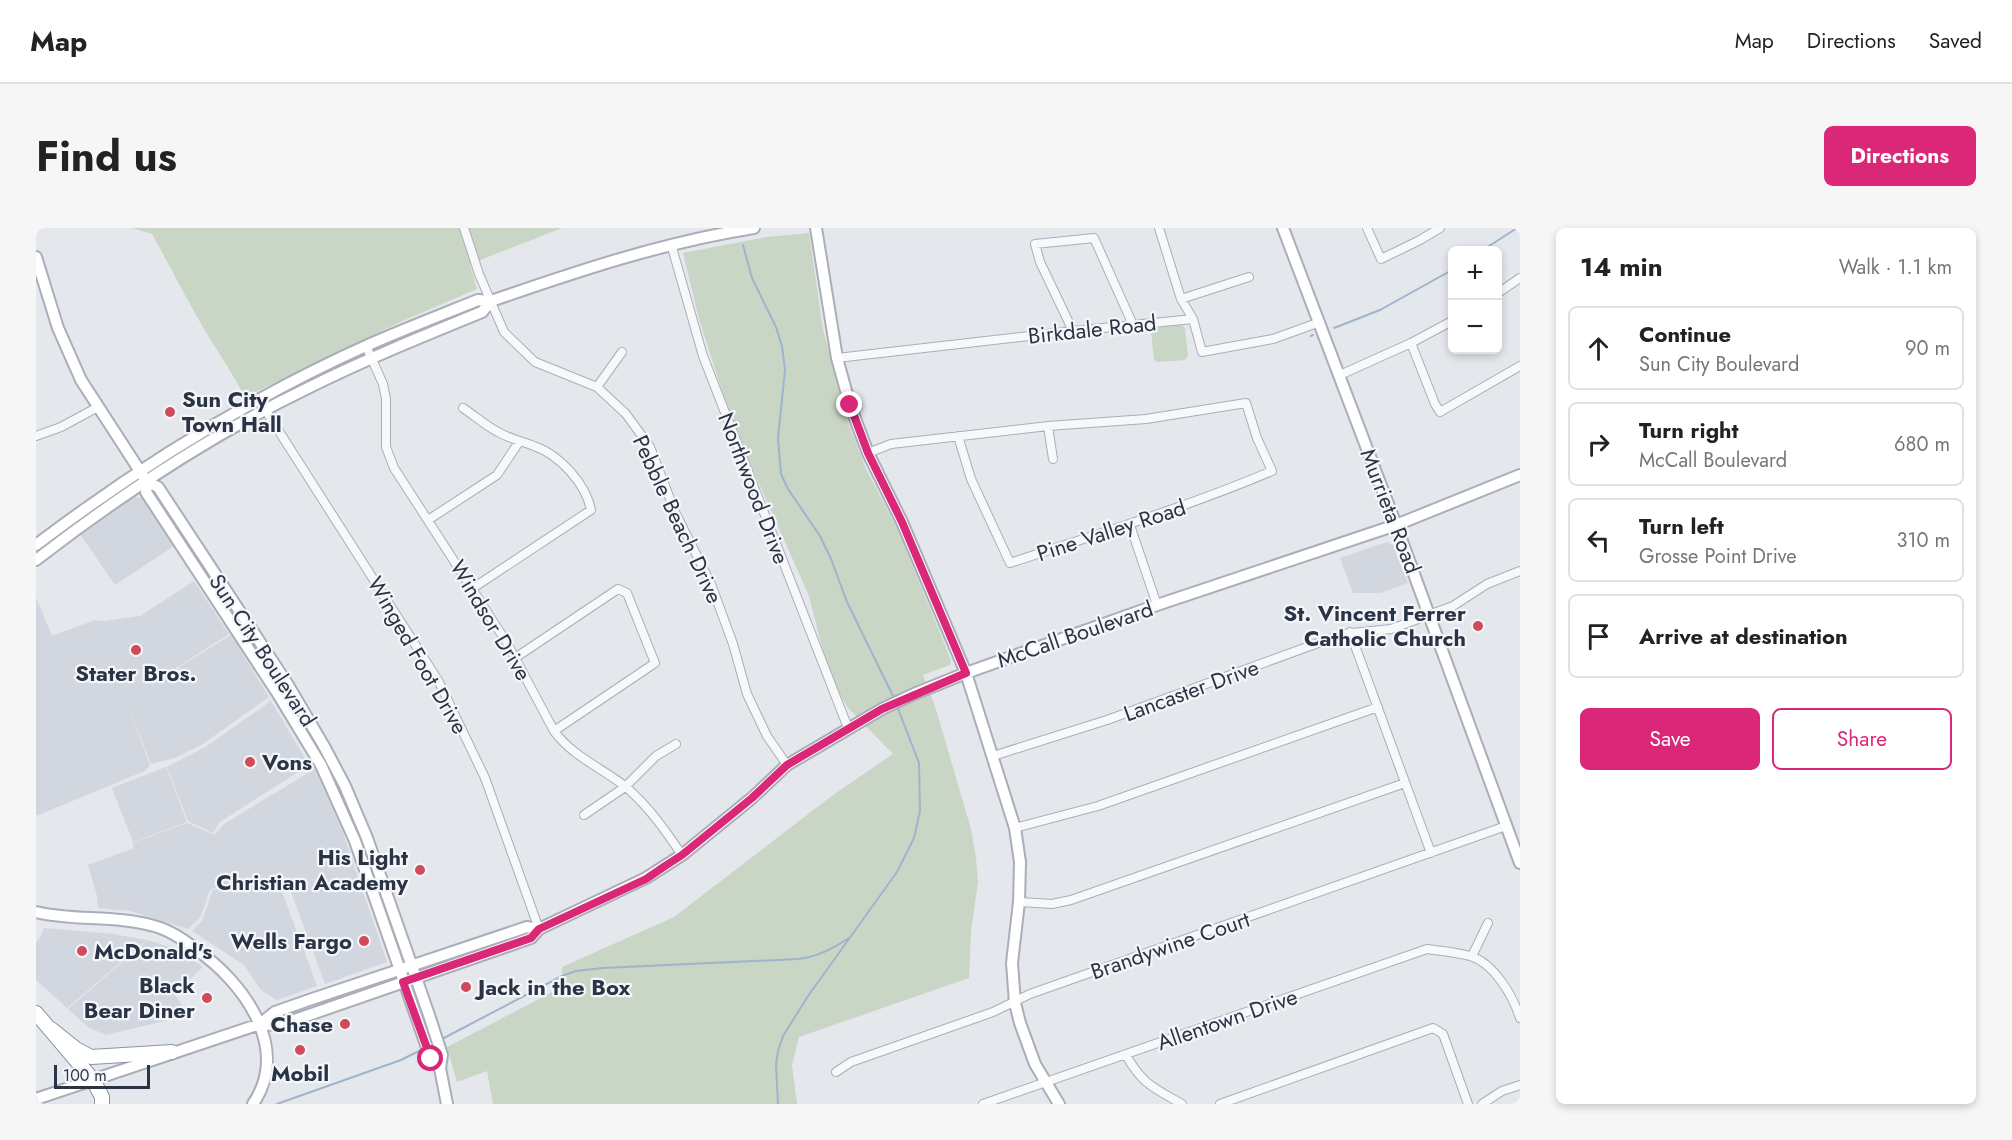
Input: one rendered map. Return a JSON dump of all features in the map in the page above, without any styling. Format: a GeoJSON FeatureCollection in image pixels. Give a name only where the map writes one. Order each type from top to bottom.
{"type":"FeatureCollection","features":[{"type":"Feature","properties":{"kind":"highway"},"geometry":{"type":"LineString","coordinates":[[36,1013],[93,1080],[102,1097],[102,1104]]}},
{"type":"Feature","properties":{"kind":"highway"},"geometry":{"type":"LineString","coordinates":[[51,1029],[76,1049],[91,1057],[172,1052]]}},
{"type":"Feature","properties":{"kind":"street","name":"Pebble Beach Drive"},"geometry":{"type":"LineString","coordinates":[[464,228],[479,273],[504,332],[535,362],[597,387],[626,414],[650,447],[675,512],[711,584],[733,644],[747,694],[766,736],[787,765]]}},
{"type":"Feature","properties":{"kind":"street"},"geometry":{"type":"LineString","coordinates":[[36,545],[140,471],[259,400],[366,346],[478,300],[491,301],[587,268],[671,244],[754,228]]}},
{"type":"Feature","properties":{"kind":"street"},"geometry":{"type":"LineString","coordinates":[[816,228],[837,358],[848,397],[868,453],[902,522],[966,673],[1016,828],[1020,862],[1019,902],[1012,963],[1015,1003],[1027,1044],[1045,1083],[1059,1104]]}},
{"type":"Feature","properties":{"kind":"street"},"geometry":{"type":"LineString","coordinates":[[1159,228],[1181,299],[1193,319],[1202,352],[1273,339],[1320,322]]}},
{"type":"Feature","properties":{"kind":"street","name":"Murrieta Road"},"geometry":{"type":"LineString","coordinates":[[1283,228],[1430,615],[1520,863]]}},
{"type":"Feature","properties":{"kind":"street"},"geometry":{"type":"LineString","coordinates":[[1367,228],[1381,259],[1440,228]]}},
{"type":"Feature","properties":{"kind":"street"},"geometry":{"type":"LineString","coordinates":[[1073,330],[1040,262],[1035,244],[1094,238],[1133,325]]}},
{"type":"Feature","properties":{"kind":"street","name":"Northwood Drive"},"geometry":{"type":"LineString","coordinates":[[671,244],[703,356],[848,728]]}},
{"type":"Feature","properties":{"kind":"street","name":"Sun City Boulevard"},"geometry":{"type":"LineString","coordinates":[[36,257],[68,353],[81,380],[147,482],[158,487],[288,685],[325,748],[357,812],[442,1055],[440,1068],[447,1104]]}},
{"type":"Feature","properties":{"kind":"street"},"geometry":{"type":"LineString","coordinates":[[1181,299],[1249,277]]}},
{"type":"Feature","properties":{"kind":"street"},"geometry":{"type":"LineString","coordinates":[[1502,290],[1520,278]]}},
{"type":"Feature","properties":{"kind":"street"},"geometry":{"type":"LineString","coordinates":[[36,560],[68,535],[208,442],[265,410],[371,358],[482,312],[491,301]]}},
{"type":"Feature","properties":{"kind":"street","name":"Birkdale Road"},"geometry":{"type":"LineString","coordinates":[[837,358],[1073,330],[1193,319]]}},
{"type":"Feature","properties":{"kind":"street"},"geometry":{"type":"LineString","coordinates":[[1340,375],[1411,344],[1448,323]]}},
{"type":"Feature","properties":{"kind":"street"},"geometry":{"type":"LineString","coordinates":[[1411,344],[1440,412],[1520,366]]}},
{"type":"Feature","properties":{"kind":"street","name":"Windsor Drive"},"geometry":{"type":"LineString","coordinates":[[366,346],[383,384],[386,399],[386,447],[394,468],[473,588],[554,730],[564,744],[625,787],[660,824],[682,855]]}},
{"type":"Feature","properties":{"kind":"street"},"geometry":{"type":"LineString","coordinates":[[597,387],[622,352]]}},
{"type":"Feature","properties":{"kind":"street","name":"Winged Foot Drive"},"geometry":{"type":"LineString","coordinates":[[259,400],[439,682],[485,778],[539,929]]}},
{"type":"Feature","properties":{"kind":"street","name":"Pine Valley Road"},"geometry":{"type":"LineString","coordinates":[[958,436],[971,479],[1010,564],[1221,493],[1272,471],[1257,438],[1246,403],[1146,419],[1048,426]]}},
{"type":"Feature","properties":{"kind":"street"},"geometry":{"type":"LineString","coordinates":[[36,436],[61,427],[98,407]]}},
{"type":"Feature","properties":{"kind":"street"},"geometry":{"type":"LineString","coordinates":[[463,408],[497,432],[535,446],[558,460],[589,498],[591,510],[473,588]]}},
{"type":"Feature","properties":{"kind":"street"},"geometry":{"type":"LineString","coordinates":[[868,453],[891,444],[1048,426],[1053,459]]}},
{"type":"Feature","properties":{"kind":"street"},"geometry":{"type":"LineString","coordinates":[[428,520],[497,474],[519,442]]}},
{"type":"Feature","properties":{"kind":"street","name":"McCall Boulevard"},"geometry":{"type":"LineString","coordinates":[[36,1099],[260,1024],[279,1025],[531,938],[539,929],[646,879],[682,855],[752,798],[787,765],[882,709],[966,673],[1157,605],[1396,525],[1520,474]]}},
{"type":"Feature","properties":{"kind":"street","name":"Sun City Boulevard"},"geometry":{"type":"LineString","coordinates":[[147,482],[146,492],[151,501],[278,694],[321,765],[356,841],[431,1059],[440,1068]]}},
{"type":"Feature","properties":{"kind":"street"},"geometry":{"type":"LineString","coordinates":[[1130,525],[1157,605]]}},
{"type":"Feature","properties":{"kind":"street","name":"Lancaster Drive"},"geometry":{"type":"LineString","coordinates":[[993,756],[1107,720],[1350,632],[1391,628],[1430,615],[1461,602],[1490,582],[1520,571]]}},
{"type":"Feature","properties":{"kind":"street"},"geometry":{"type":"LineString","coordinates":[[515,658],[618,590],[627,593],[655,663],[554,730]]}},
{"type":"Feature","properties":{"kind":"street"},"geometry":{"type":"LineString","coordinates":[[1350,632],[1431,853]]}},
{"type":"Feature","properties":{"kind":"street"},"geometry":{"type":"LineString","coordinates":[[1016,828],[1098,806],[1378,707]]}},
{"type":"Feature","properties":{"kind":"street"},"geometry":{"type":"LineString","coordinates":[[584,815],[625,787],[656,756],[676,744]]}},
{"type":"Feature","properties":{"kind":"street"},"geometry":{"type":"LineString","coordinates":[[1019,902],[1052,904],[1071,900],[1405,783]]}},
{"type":"Feature","properties":{"kind":"street","name":"Brandywine Court"},"geometry":{"type":"LineString","coordinates":[[836,1071],[851,1062],[993,1012],[1042,990],[1506,826]]}},
{"type":"Feature","properties":{"kind":"street"},"geometry":{"type":"LineString","coordinates":[[36,912],[154,926],[181,938],[226,973],[246,997],[260,1024],[267,1051],[263,1085],[253,1104]]}},
{"type":"Feature","properties":{"kind":"street"},"geometry":{"type":"LineString","coordinates":[[1488,923],[1472,956],[1496,975],[1515,1003],[1520,1018]]}},
{"type":"Feature","properties":{"kind":"street","name":"McCall Boulevard"},"geometry":{"type":"LineString","coordinates":[[260,1024],[275,1012],[527,927],[539,929]]}},
{"type":"Feature","properties":{"kind":"street","name":"Allentown Drive"},"geometry":{"type":"LineString","coordinates":[[983,1104],[1427,949],[1472,956]]}},
{"type":"Feature","properties":{"kind":"street"},"geometry":{"type":"LineString","coordinates":[[1220,1104],[1433,1029],[1443,1034],[1468,1104]]}},
{"type":"Feature","properties":{"kind":"street"},"geometry":{"type":"LineString","coordinates":[[1126,1055],[1136,1073],[1147,1084],[1182,1104]]}},
{"type":"Feature","properties":{"kind":"street"},"geometry":{"type":"LineString","coordinates":[[1482,1104],[1503,1091],[1520,1085]]}},
{"type":"Feature","properties":{"kind":"shaded area"},"geometry":{"type":"Polygon","coordinates":[[[133,497],[142,498],[174,546],[115,585],[80,534],[133,497]]]}},
{"type":"Feature","properties":{"kind":"shaded area"},"geometry":{"type":"Polygon","coordinates":[[[1387,542],[1393,545],[1408,583],[1381,593],[1353,593],[1340,558],[1387,542]]]}},
{"type":"Feature","properties":{"kind":"shaded area"},"geometry":{"type":"Polygon","coordinates":[[[194,581],[229,634],[176,668],[178,676],[182,675],[179,667],[231,635],[269,697],[201,745],[175,758],[151,764],[126,701],[150,765],[145,771],[36,816],[36,597],[52,636],[95,620],[140,616],[194,581]]]}},
{"type":"Feature","properties":{"kind":"shaded area"},"geometry":{"type":"Polygon","coordinates":[[[271,701],[309,765],[220,822],[213,833],[188,821],[167,767],[207,746],[271,701]]]}},
{"type":"Feature","properties":{"kind":"shaded area"},"geometry":{"type":"Polygon","coordinates":[[[166,767],[187,822],[133,842],[112,788],[166,767]]]}},
{"type":"Feature","properties":{"kind":"shaded area"},"geometry":{"type":"Polygon","coordinates":[[[316,768],[344,836],[387,962],[325,984],[285,876],[240,891],[236,881],[210,890],[200,918],[188,929],[130,911],[98,908],[88,865],[134,848],[132,843],[187,823],[215,835],[224,824],[316,768]]]}},
{"type":"Feature","properties":{"kind":"shaded area"},"geometry":{"type":"Polygon","coordinates":[[[278,881],[317,986],[277,1000],[261,990],[244,965],[192,931],[202,921],[213,890],[236,883],[240,892],[278,881]]]}},
{"type":"Feature","properties":{"kind":"shaded area"},"geometry":{"type":"Polygon","coordinates":[[[44,928],[113,934],[147,940],[67,1008],[36,980],[36,942],[44,928]]]}},
{"type":"Feature","properties":{"kind":"shaded area"},"geometry":{"type":"Polygon","coordinates":[[[148,940],[175,949],[203,967],[174,994],[190,1015],[106,1035],[88,1027],[68,1009],[148,940]]]}},
{"type":"Feature","properties":{"kind":"green space"},"geometry":{"type":"Polygon","coordinates":[[[132,228],[562,228],[470,264],[477,289],[398,323],[245,397],[197,317],[152,234],[132,228]]]}},
{"type":"Feature","properties":{"kind":"green space"},"geometry":{"type":"Polygon","coordinates":[[[809,233],[823,329],[845,414],[866,469],[899,532],[951,660],[950,665],[923,675],[935,706],[971,829],[976,858],[978,882],[971,932],[969,978],[799,1037],[792,1065],[797,1104],[493,1104],[487,1071],[457,1082],[447,1047],[562,987],[562,967],[674,917],[833,795],[893,754],[849,709],[830,679],[809,596],[741,443],[720,385],[699,319],[683,253],[766,237],[809,233]]]}},
{"type":"Feature","properties":{"kind":"green space"},"geometry":{"type":"Polygon","coordinates":[[[1182,325],[1185,328],[1188,356],[1185,360],[1158,362],[1154,360],[1151,331],[1155,328],[1182,325]]]}},
{"type":"Feature","properties":{"kind":"waterway"},"geometry":{"type":"LineString","coordinates":[[1489,246],[1517,228]]}},
{"type":"Feature","properties":{"kind":"waterway"},"geometry":{"type":"LineString","coordinates":[[743,245],[752,278],[776,327],[782,346],[785,370],[778,438],[781,474],[788,489],[820,536],[847,602],[895,700]]}},
{"type":"Feature","properties":{"kind":"waterway"},"geometry":{"type":"LineString","coordinates":[[1334,328],[1380,310],[1448,272]]}},
{"type":"Feature","properties":{"kind":"waterway"},"geometry":{"type":"LineString","coordinates":[[778,1104],[776,1064],[783,1036],[808,996],[897,872],[914,838],[920,811],[919,763],[897,706]]}},
{"type":"Feature","properties":{"kind":"waterway"},"geometry":{"type":"LineString","coordinates":[[444,1038],[562,976],[576,971],[798,959],[824,952],[849,938]]}},
{"type":"Feature","properties":{"kind":"waterway"},"geometry":{"type":"LineString","coordinates":[[277,1104],[401,1060],[421,1050]]}},
{"type":"Feature","properties":{"kind":"place","name":"Sun City Town Hall"},"geometry":{"type":"Point","coordinates":[170,412]}},
{"type":"Feature","properties":{"kind":"place","name":"St. Vincent Ferrer Catholic Church"},"geometry":{"type":"Point","coordinates":[1478,626]}},
{"type":"Feature","properties":{"kind":"place","name":"Stater Bros."},"geometry":{"type":"Point","coordinates":[136,650]}},
{"type":"Feature","properties":{"kind":"place","name":"Vons"},"geometry":{"type":"Point","coordinates":[250,762]}},
{"type":"Feature","properties":{"kind":"place","name":"His Light Christian Academy"},"geometry":{"type":"Point","coordinates":[420,870]}},
{"type":"Feature","properties":{"kind":"place","name":"Wells Fargo"},"geometry":{"type":"Point","coordinates":[364,941]}},
{"type":"Feature","properties":{"kind":"place","name":"McDonald's"},"geometry":{"type":"Point","coordinates":[82,951]}},
{"type":"Feature","properties":{"kind":"place","name":"Jack in the Box"},"geometry":{"type":"Point","coordinates":[466,987]}},
{"type":"Feature","properties":{"kind":"place","name":"Black Bear Diner"},"geometry":{"type":"Point","coordinates":[207,998]}},
{"type":"Feature","properties":{"kind":"place","name":"Chase"},"geometry":{"type":"Point","coordinates":[345,1024]}},
{"type":"Feature","properties":{"kind":"place","name":"Mobil"},"geometry":{"type":"Point","coordinates":[300,1050]}},
{"type":"Feature","properties":{"kind":"route"},"geometry":{"type":"LineString","coordinates":[[431,1059],[403,982],[531,938],[539,929],[646,879],[682,855],[752,798],[787,765],[882,709],[966,673],[902,522],[868,453],[850,405]]}}]}
